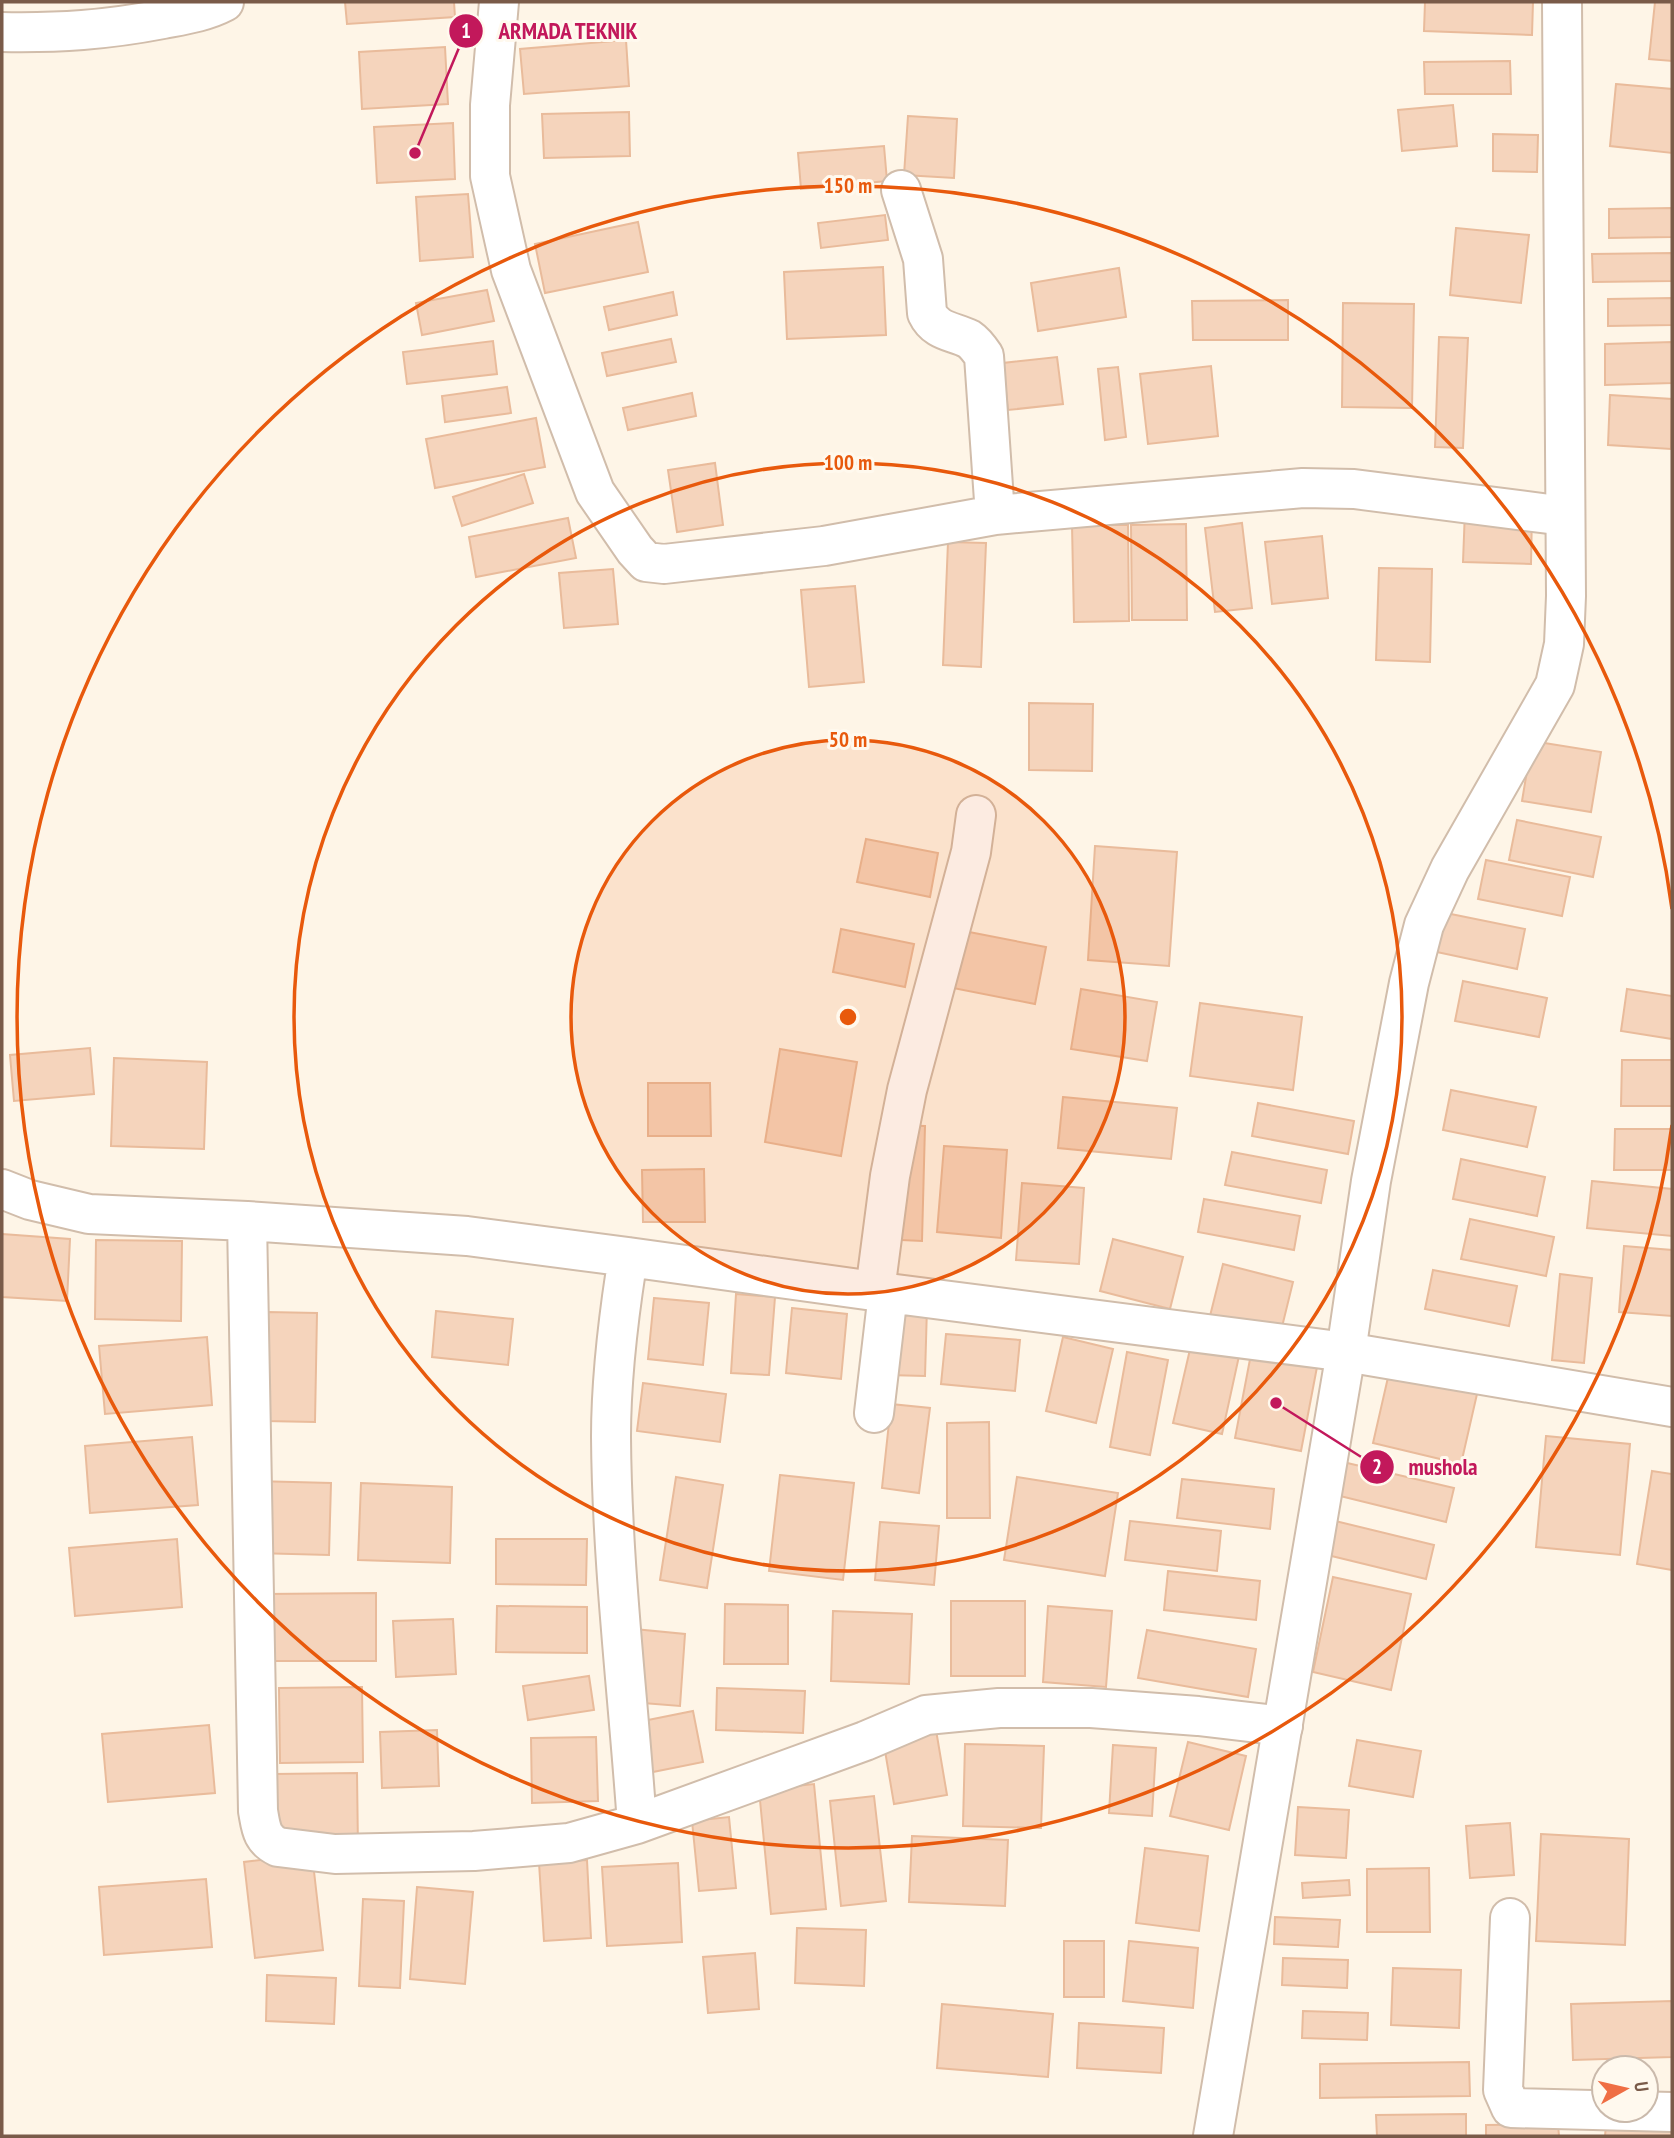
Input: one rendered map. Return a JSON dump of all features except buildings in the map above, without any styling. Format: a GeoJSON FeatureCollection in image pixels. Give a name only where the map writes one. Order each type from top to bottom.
{"type":"FeatureCollection","features":[{"type":"Feature","properties":{"kind":"street"},"geometry":{"type":"LineString","coordinates":[[2,32],[48,33],[113,29],[208,10],[225,2]]}},
{"type":"Feature","properties":{"kind":"street"},"geometry":{"type":"LineString","coordinates":[[499,2],[490,105],[490,176],[511,270],[595,492],[646,562],[664,564],[824,546],[995,514],[1303,488],[1354,489],[1565,516]]}},
{"type":"Feature","properties":{"kind":"street"},"geometry":{"type":"LineString","coordinates":[[1213,2136],[1346,1352],[1371,1181],[1409,983],[1424,925],[1450,869],[1555,685],[1564,644],[1562,2]]}},
{"type":"Feature","properties":{"kind":"street"},"geometry":{"type":"LineString","coordinates":[[901,190],[923,259],[930,321],[944,331],[970,340],[984,356],[995,514]]}},
{"type":"Feature","properties":{"kind":"street"},"geometry":{"type":"LineString","coordinates":[[874,1413],[890,1176],[907,1090],[971,852],[976,815]]}},
{"type":"Feature","properties":{"kind":"street"},"geometry":{"type":"LineString","coordinates":[[2,1189],[30,1200],[89,1214],[247,1220],[467,1236],[628,1257],[1346,1352],[1672,1407]]}},
{"type":"Feature","properties":{"kind":"street"},"geometry":{"type":"LineString","coordinates":[[247,1220],[258,1811],[264,1838],[278,1847],[335,1854],[474,1851],[569,1843],[637,1824],[864,1741],[926,1715],[999,1708],[1091,1708],[1283,1726]]}},
{"type":"Feature","properties":{"kind":"street"},"geometry":{"type":"LineString","coordinates":[[628,1257],[620,1304],[611,1434],[619,1625],[627,1682],[637,1824]]}},
{"type":"Feature","properties":{"kind":"street"},"geometry":{"type":"LineString","coordinates":[[1510,1918],[1503,2090],[1511,2108],[1672,2112]]}},
{"type":"Feature","properties":{"kind":"place","name":"ARMADA TEKNIK"},"geometry":{"type":"Point","coordinates":[415,153]}},
{"type":"Feature","properties":{"kind":"place","name":"mushola"},"geometry":{"type":"Point","coordinates":[1276,1403]}}]}
